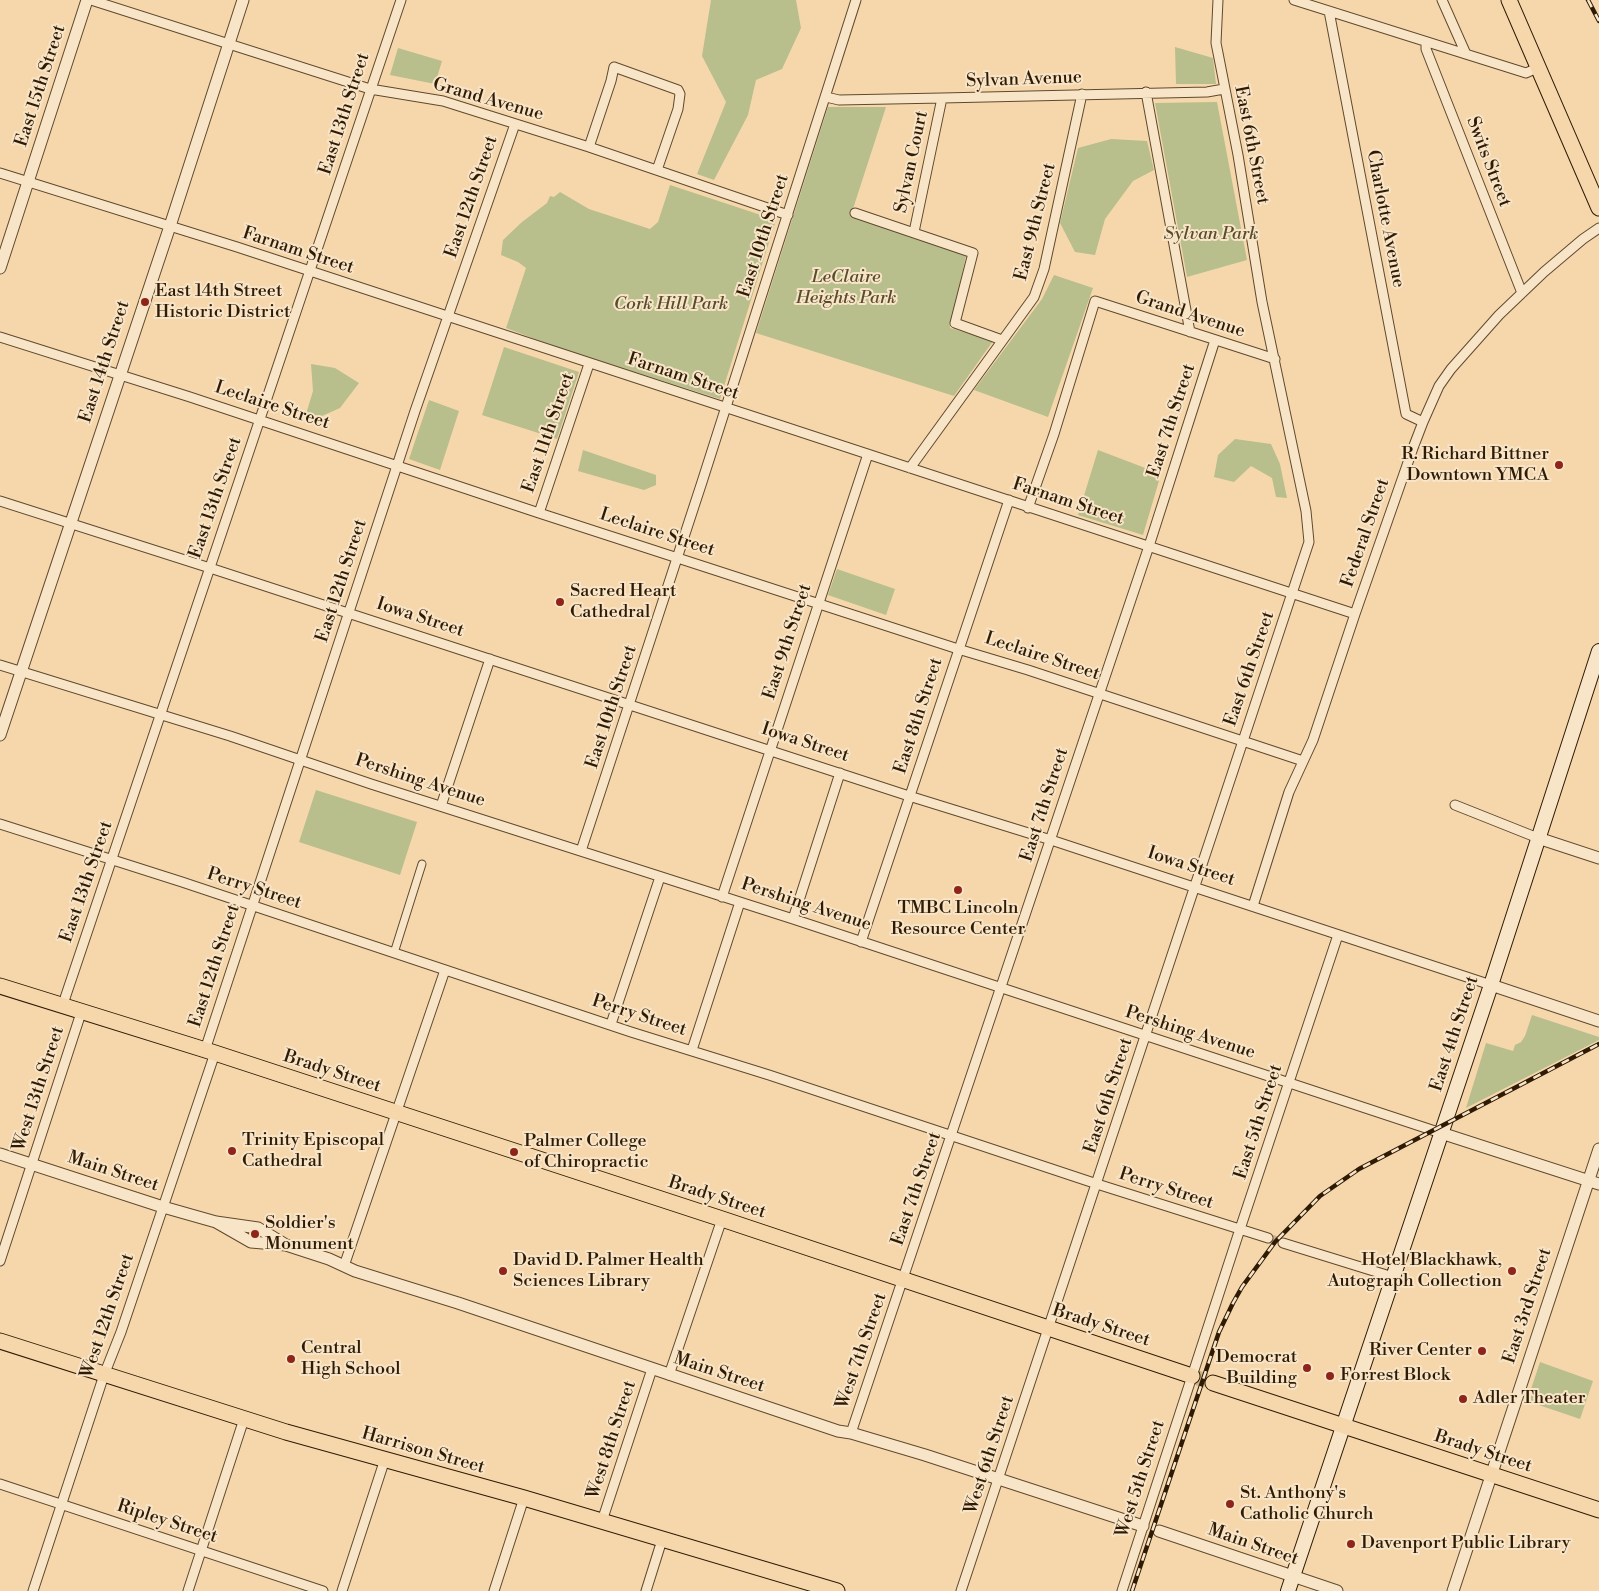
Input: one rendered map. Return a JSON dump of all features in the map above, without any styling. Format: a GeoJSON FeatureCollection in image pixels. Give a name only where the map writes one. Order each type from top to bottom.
{"type":"FeatureCollection","features":[{"type":"Feature","properties":{"kind":"main road"},"geometry":{"type":"LineString","coordinates":[[1509,0],[1599,208]]}},
{"type":"Feature","properties":{"kind":"main road","name":"East 4th Street"},"geometry":{"type":"LineString","coordinates":[[1288,1591],[1491,985],[1599,651]]}},
{"type":"Feature","properties":{"kind":"main road","name":"Brady Street"},"geometry":{"type":"LineString","coordinates":[[0,986],[80,1013],[210,1052],[397,1112],[1192,1376]]}},
{"type":"Feature","properties":{"kind":"main road","name":"Harrison Street"},"geometry":{"type":"LineString","coordinates":[[0,1341],[244,1419],[524,1498],[837,1591]]}},
{"type":"Feature","properties":{"kind":"main road","name":"Brady Street"},"geometry":{"type":"LineString","coordinates":[[1213,1383],[1599,1510]]}},
{"type":"Feature","properties":{"kind":"street","name":"Grand Avenue"},"geometry":{"type":"LineString","coordinates":[[89,0],[370,90],[443,101],[589,147],[788,215]]}},
{"type":"Feature","properties":{"kind":"street","name":"East 15th Street"},"geometry":{"type":"LineString","coordinates":[[0,268],[89,0]]}},
{"type":"Feature","properties":{"kind":"street","name":"East 14th Street"},"geometry":{"type":"LineString","coordinates":[[0,735],[170,226],[242,0]]}},
{"type":"Feature","properties":{"kind":"street","name":"East 13th Street"},"geometry":{"type":"LineString","coordinates":[[62,1007],[400,0]]}},
{"type":"Feature","properties":{"kind":"street","name":"East 10th Street"},"geometry":{"type":"LineString","coordinates":[[581,851],[630,705],[856,0]]}},
{"type":"Feature","properties":{"kind":"street","name":"East 6th Street"},"geometry":{"type":"LineString","coordinates":[[1049,1329],[1309,542],[1309,530],[1262,302],[1238,155],[1216,43],[1218,0]]}},
{"type":"Feature","properties":{"kind":"street"},"geometry":{"type":"LineString","coordinates":[[1294,0],[1324,6],[1426,42],[1526,73],[1537,68]]}},
{"type":"Feature","properties":{"kind":"street"},"geometry":{"type":"LineString","coordinates":[[1442,0],[1466,54]]}},
{"type":"Feature","properties":{"kind":"street","name":"Charlotte Avenue"},"geometry":{"type":"LineString","coordinates":[[1324,6],[1406,414],[1423,422]]}},
{"type":"Feature","properties":{"kind":"street","name":"Swits Street"},"geometry":{"type":"LineString","coordinates":[[1426,42],[1426,49],[1522,293]]}},
{"type":"Feature","properties":{"kind":"street"},"geometry":{"type":"LineString","coordinates":[[589,147],[611,82],[614,67],[678,90],[680,94],[678,108],[657,170]]}},
{"type":"Feature","properties":{"kind":"street","name":"Sylvan Avenue"},"geometry":{"type":"LineString","coordinates":[[826,96],[840,100],[1207,92],[1224,89]]}},
{"type":"Feature","properties":{"kind":"street"},"geometry":{"type":"LineString","coordinates":[[1146,92],[1190,332]]}},
{"type":"Feature","properties":{"kind":"street","name":"East 9th Street"},"geometry":{"type":"LineString","coordinates":[[910,468],[1034,297],[1044,269],[1082,94]]}},
{"type":"Feature","properties":{"kind":"street","name":"Sylvan Court"},"geometry":{"type":"LineString","coordinates":[[914,232],[942,98]]}},
{"type":"Feature","properties":{"kind":"street","name":"East 12th Street"},"geometry":{"type":"LineString","coordinates":[[210,1052],[252,905],[299,761],[397,465],[515,124]]}},
{"type":"Feature","properties":{"kind":"street","name":"Farnam Street"},"geometry":{"type":"LineString","coordinates":[[0,173],[170,226],[447,318],[726,407],[1009,500],[1028,508],[1080,522],[1294,592],[1355,614]]}},
{"type":"Feature","properties":{"kind":"street"},"geometry":{"type":"LineString","coordinates":[[855,213],[973,253],[955,323],[1002,340]]}},
{"type":"Feature","properties":{"kind":"street","name":"Federal Street"},"geometry":{"type":"LineString","coordinates":[[1253,906],[1290,792],[1313,740],[1423,422],[1439,386],[1451,369],[1499,315],[1583,239],[1599,228]]}},
{"type":"Feature","properties":{"kind":"street","name":"Grand Avenue"},"geometry":{"type":"LineString","coordinates":[[1028,508],[1054,434],[1095,301],[1275,359]]}},
{"type":"Feature","properties":{"kind":"street","name":"Leclaire Street"},"geometry":{"type":"LineString","coordinates":[[0,337],[1303,761]]}},
{"type":"Feature","properties":{"kind":"street","name":"East 7th Street"},"geometry":{"type":"LineString","coordinates":[[903,1280],[1100,694],[1215,340]]}},
{"type":"Feature","properties":{"kind":"street","name":"East 11th Street"},"geometry":{"type":"LineString","coordinates":[[539,513],[589,364]]}},
{"type":"Feature","properties":{"kind":"street","name":"East 9th Street"},"geometry":{"type":"LineString","coordinates":[[722,896],[868,454]]}},
{"type":"Feature","properties":{"kind":"street","name":"East 8th Street"},"geometry":{"type":"LineString","coordinates":[[861,942],[1009,500]]}},
{"type":"Feature","properties":{"kind":"street","name":"Iowa Street"},"geometry":{"type":"LineString","coordinates":[[0,501],[909,796],[1051,840],[1599,1021]]}},
{"type":"Feature","properties":{"kind":"street"},"geometry":{"type":"LineString","coordinates":[[441,806],[490,659]]}},
{"type":"Feature","properties":{"kind":"street","name":"Pershing Avenue"},"geometry":{"type":"LineString","coordinates":[[0,664],[230,736],[299,761],[793,919],[1146,1037],[1594,1183]]}},
{"type":"Feature","properties":{"kind":"street"},"geometry":{"type":"LineString","coordinates":[[793,919],[840,773]]}},
{"type":"Feature","properties":{"kind":"street"},"geometry":{"type":"LineString","coordinates":[[1455,805],[1538,838],[1599,858]]}},
{"type":"Feature","properties":{"kind":"street","name":"Perry Street"},"geometry":{"type":"LineString","coordinates":[[0,824],[252,905],[1097,1184],[1268,1238]]}},
{"type":"Feature","properties":{"kind":"street"},"geometry":{"type":"LineString","coordinates":[[394,953],[422,864]]}},
{"type":"Feature","properties":{"kind":"street"},"geometry":{"type":"LineString","coordinates":[[611,1024],[660,877]]}},
{"type":"Feature","properties":{"kind":"street"},"geometry":{"type":"LineString","coordinates":[[692,1050],[740,902]]}},
{"type":"Feature","properties":{"kind":"street","name":"East 5th Street"},"geometry":{"type":"LineString","coordinates":[[1192,1376],[1338,935]]}},
{"type":"Feature","properties":{"kind":"street"},"geometry":{"type":"LineString","coordinates":[[344,1266],[445,970]]}},
{"type":"Feature","properties":{"kind":"street","name":"West 13th Street"},"geometry":{"type":"LineString","coordinates":[[0,1261],[80,1013]]}},
{"type":"Feature","properties":{"kind":"street","name":"West 12th Street"},"geometry":{"type":"LineString","coordinates":[[33,1591],[104,1375],[121,1332],[163,1207],[210,1052]]}},
{"type":"Feature","properties":{"kind":"street","name":"East 3rd Street"},"geometry":{"type":"LineString","coordinates":[[1453,1591],[1491,1474],[1594,1183],[1599,1149]]}},
{"type":"Feature","properties":{"kind":"street","name":"Main Street"},"geometry":{"type":"LineString","coordinates":[[0,1154],[163,1207],[216,1222],[251,1242],[286,1245],[329,1259],[355,1271],[458,1303],[838,1431],[851,1433],[999,1479],[1143,1526]]}},
{"type":"Feature","properties":{"kind":"street"},"geometry":{"type":"LineString","coordinates":[[669,1375],[722,1219]]}},
{"type":"Feature","properties":{"kind":"street"},"geometry":{"type":"LineString","coordinates":[[1283,1243],[1393,1277]]}},
{"type":"Feature","properties":{"kind":"street","name":"West 7th Street"},"geometry":{"type":"LineString","coordinates":[[851,1433],[903,1280]]}},
{"type":"Feature","properties":{"kind":"street","name":"West 6th Street"},"geometry":{"type":"LineString","coordinates":[[961,1591],[1049,1329]]}},
{"type":"Feature","properties":{"kind":"street","name":"West 8th Street"},"geometry":{"type":"LineString","coordinates":[[602,1521],[652,1369]]}},
{"type":"Feature","properties":{"kind":"street","name":"West 5th Street"},"geometry":{"type":"LineString","coordinates":[[1122,1591],[1192,1376]]}},
{"type":"Feature","properties":{"kind":"street"},"geometry":{"type":"LineString","coordinates":[[188,1591],[244,1419]]}},
{"type":"Feature","properties":{"kind":"street"},"geometry":{"type":"LineString","coordinates":[[342,1591],[385,1459]]}},
{"type":"Feature","properties":{"kind":"street","name":"Ripley Street"},"geometry":{"type":"LineString","coordinates":[[0,1484],[323,1591]]}},
{"type":"Feature","properties":{"kind":"street"},"geometry":{"type":"LineString","coordinates":[[494,1591],[524,1498]]}},
{"type":"Feature","properties":{"kind":"street","name":"Main Street"},"geometry":{"type":"LineString","coordinates":[[1159,1531],[1337,1591]]}},
{"type":"Feature","properties":{"kind":"street"},"geometry":{"type":"LineString","coordinates":[[646,1591],[662,1540]]}},
{"type":"Feature","properties":{"kind":"green space"},"geometry":{"type":"Polygon","coordinates":[[[711,0],[796,0],[801,28],[782,69],[756,80],[748,115],[714,180],[697,174],[726,102],[702,56],[711,0]]]}},
{"type":"Feature","properties":{"kind":"green space"},"geometry":{"type":"Polygon","coordinates":[[[1175,47],[1213,58],[1216,84],[1176,84],[1175,47]]]}},
{"type":"Feature","properties":{"kind":"green space"},"geometry":{"type":"Polygon","coordinates":[[[398,48],[442,61],[435,84],[390,75],[398,48]]]}},
{"type":"Feature","properties":{"kind":"green space","name":"Sylvan Park"},"geometry":{"type":"Polygon","coordinates":[[[1217,102],[1247,260],[1187,277],[1155,103],[1217,102]]]}},
{"type":"Feature","properties":{"kind":"green space","name":"LeClaire Heights Park"},"geometry":{"type":"Polygon","coordinates":[[[828,107],[886,107],[851,215],[966,256],[950,328],[993,341],[954,396],[756,333],[828,107]]]}},
{"type":"Feature","properties":{"kind":"green space"},"geometry":{"type":"Polygon","coordinates":[[[1111,139],[1147,141],[1154,170],[1133,181],[1105,219],[1095,255],[1075,252],[1060,223],[1078,148],[1111,139]]]}},
{"type":"Feature","properties":{"kind":"green space","name":"Cork Hill Park"},"geometry":{"type":"Polygon","coordinates":[[[670,185],[776,220],[720,399],[553,346],[506,328],[526,268],[518,262],[501,255],[503,240],[522,222],[547,203],[550,196],[554,197],[560,192],[589,209],[650,229],[658,222],[670,185]]]}},
{"type":"Feature","properties":{"kind":"green space"},"geometry":{"type":"Polygon","coordinates":[[[1054,275],[1093,288],[1048,417],[974,390],[1042,299],[1054,275]]]}},
{"type":"Feature","properties":{"kind":"green space"},"geometry":{"type":"Polygon","coordinates":[[[504,347],[579,372],[557,439],[482,415],[504,347]]]}},
{"type":"Feature","properties":{"kind":"green space"},"geometry":{"type":"Polygon","coordinates":[[[311,364],[335,368],[359,383],[340,408],[322,416],[306,414],[313,391],[311,364]]]}},
{"type":"Feature","properties":{"kind":"green space"},"geometry":{"type":"Polygon","coordinates":[[[429,400],[459,411],[440,470],[409,459],[429,400]]]}},
{"type":"Feature","properties":{"kind":"green space"},"geometry":{"type":"Polygon","coordinates":[[[1235,439],[1271,444],[1280,464],[1287,498],[1276,497],[1272,478],[1251,466],[1234,482],[1214,477],[1218,455],[1235,439]]]}},
{"type":"Feature","properties":{"kind":"green space"},"geometry":{"type":"Polygon","coordinates":[[[583,450],[656,475],[656,485],[644,490],[578,471],[583,450]]]}},
{"type":"Feature","properties":{"kind":"green space"},"geometry":{"type":"Polygon","coordinates":[[[1098,450],[1161,474],[1143,535],[1078,515],[1098,450]]]}},
{"type":"Feature","properties":{"kind":"green space"},"geometry":{"type":"Polygon","coordinates":[[[837,569],[895,589],[886,615],[828,595],[837,569]]]}},
{"type":"Feature","properties":{"kind":"green space"},"geometry":{"type":"Polygon","coordinates":[[[316,790],[417,822],[400,875],[299,842],[316,790]]]}},
{"type":"Feature","properties":{"kind":"green space"},"geometry":{"type":"Polygon","coordinates":[[[1532,1015],[1599,1037],[1599,1040],[1466,1108],[1486,1043],[1513,1051],[1515,1045],[1521,1042],[1525,1036],[1532,1015]]]}},
{"type":"Feature","properties":{"kind":"green space"},"geometry":{"type":"Polygon","coordinates":[[[1540,1362],[1593,1381],[1580,1419],[1527,1401],[1540,1362]]]}},
{"type":"Feature","properties":{"kind":"tunnel"},"geometry":{"type":"LineString","coordinates":[[1268,1238],[1283,1243]]}},
{"type":"Feature","properties":{"kind":"tunnel"},"geometry":{"type":"LineString","coordinates":[[1192,1376],[1213,1383]]}},
{"type":"Feature","properties":{"kind":"railway"},"geometry":{"type":"LineString","coordinates":[[1588,0],[1599,21]]}},
{"type":"Feature","properties":{"kind":"railway"},"geometry":{"type":"LineString","coordinates":[[1132,1591],[1219,1332],[1242,1287],[1275,1242],[1320,1196],[1359,1169],[1599,1044]]}},
{"type":"Feature","properties":{"kind":"place","name":"East 14th Street Historic District"},"geometry":{"type":"Point","coordinates":[145,302]}},
{"type":"Feature","properties":{"kind":"place","name":"R. Richard Bittner Downtown YMCA"},"geometry":{"type":"Point","coordinates":[1559,465]}},
{"type":"Feature","properties":{"kind":"place","name":"Sacred Heart Cathedral"},"geometry":{"type":"Point","coordinates":[560,602]}},
{"type":"Feature","properties":{"kind":"place","name":"TMBC Lincoln Resource Center"},"geometry":{"type":"Point","coordinates":[958,890]}},
{"type":"Feature","properties":{"kind":"place","name":"Trinity Episcopal Cathedral"},"geometry":{"type":"Point","coordinates":[232,1151]}},
{"type":"Feature","properties":{"kind":"place","name":"Palmer College of Chiropractic"},"geometry":{"type":"Point","coordinates":[514,1152]}},
{"type":"Feature","properties":{"kind":"place","name":"Soldier's Monument"},"geometry":{"type":"Point","coordinates":[255,1234]}},
{"type":"Feature","properties":{"kind":"place","name":"David D. Palmer Health Sciences Library"},"geometry":{"type":"Point","coordinates":[503,1271]}},
{"type":"Feature","properties":{"kind":"place","name":"Hotel Blackhawk, Autograph Collection"},"geometry":{"type":"Point","coordinates":[1512,1271]}},
{"type":"Feature","properties":{"kind":"place","name":"River Center"},"geometry":{"type":"Point","coordinates":[1482,1351]}},
{"type":"Feature","properties":{"kind":"place","name":"Central High School"},"geometry":{"type":"Point","coordinates":[291,1359]}},
{"type":"Feature","properties":{"kind":"place","name":"Democrat Building"},"geometry":{"type":"Point","coordinates":[1307,1368]}},
{"type":"Feature","properties":{"kind":"place","name":"Forrest Block"},"geometry":{"type":"Point","coordinates":[1330,1376]}},
{"type":"Feature","properties":{"kind":"place","name":"Adler Theater"},"geometry":{"type":"Point","coordinates":[1463,1399]}},
{"type":"Feature","properties":{"kind":"place","name":"St. Anthony's Catholic Church"},"geometry":{"type":"Point","coordinates":[1230,1504]}},
{"type":"Feature","properties":{"kind":"place","name":"Davenport Public Library"},"geometry":{"type":"Point","coordinates":[1351,1544]}}]}
